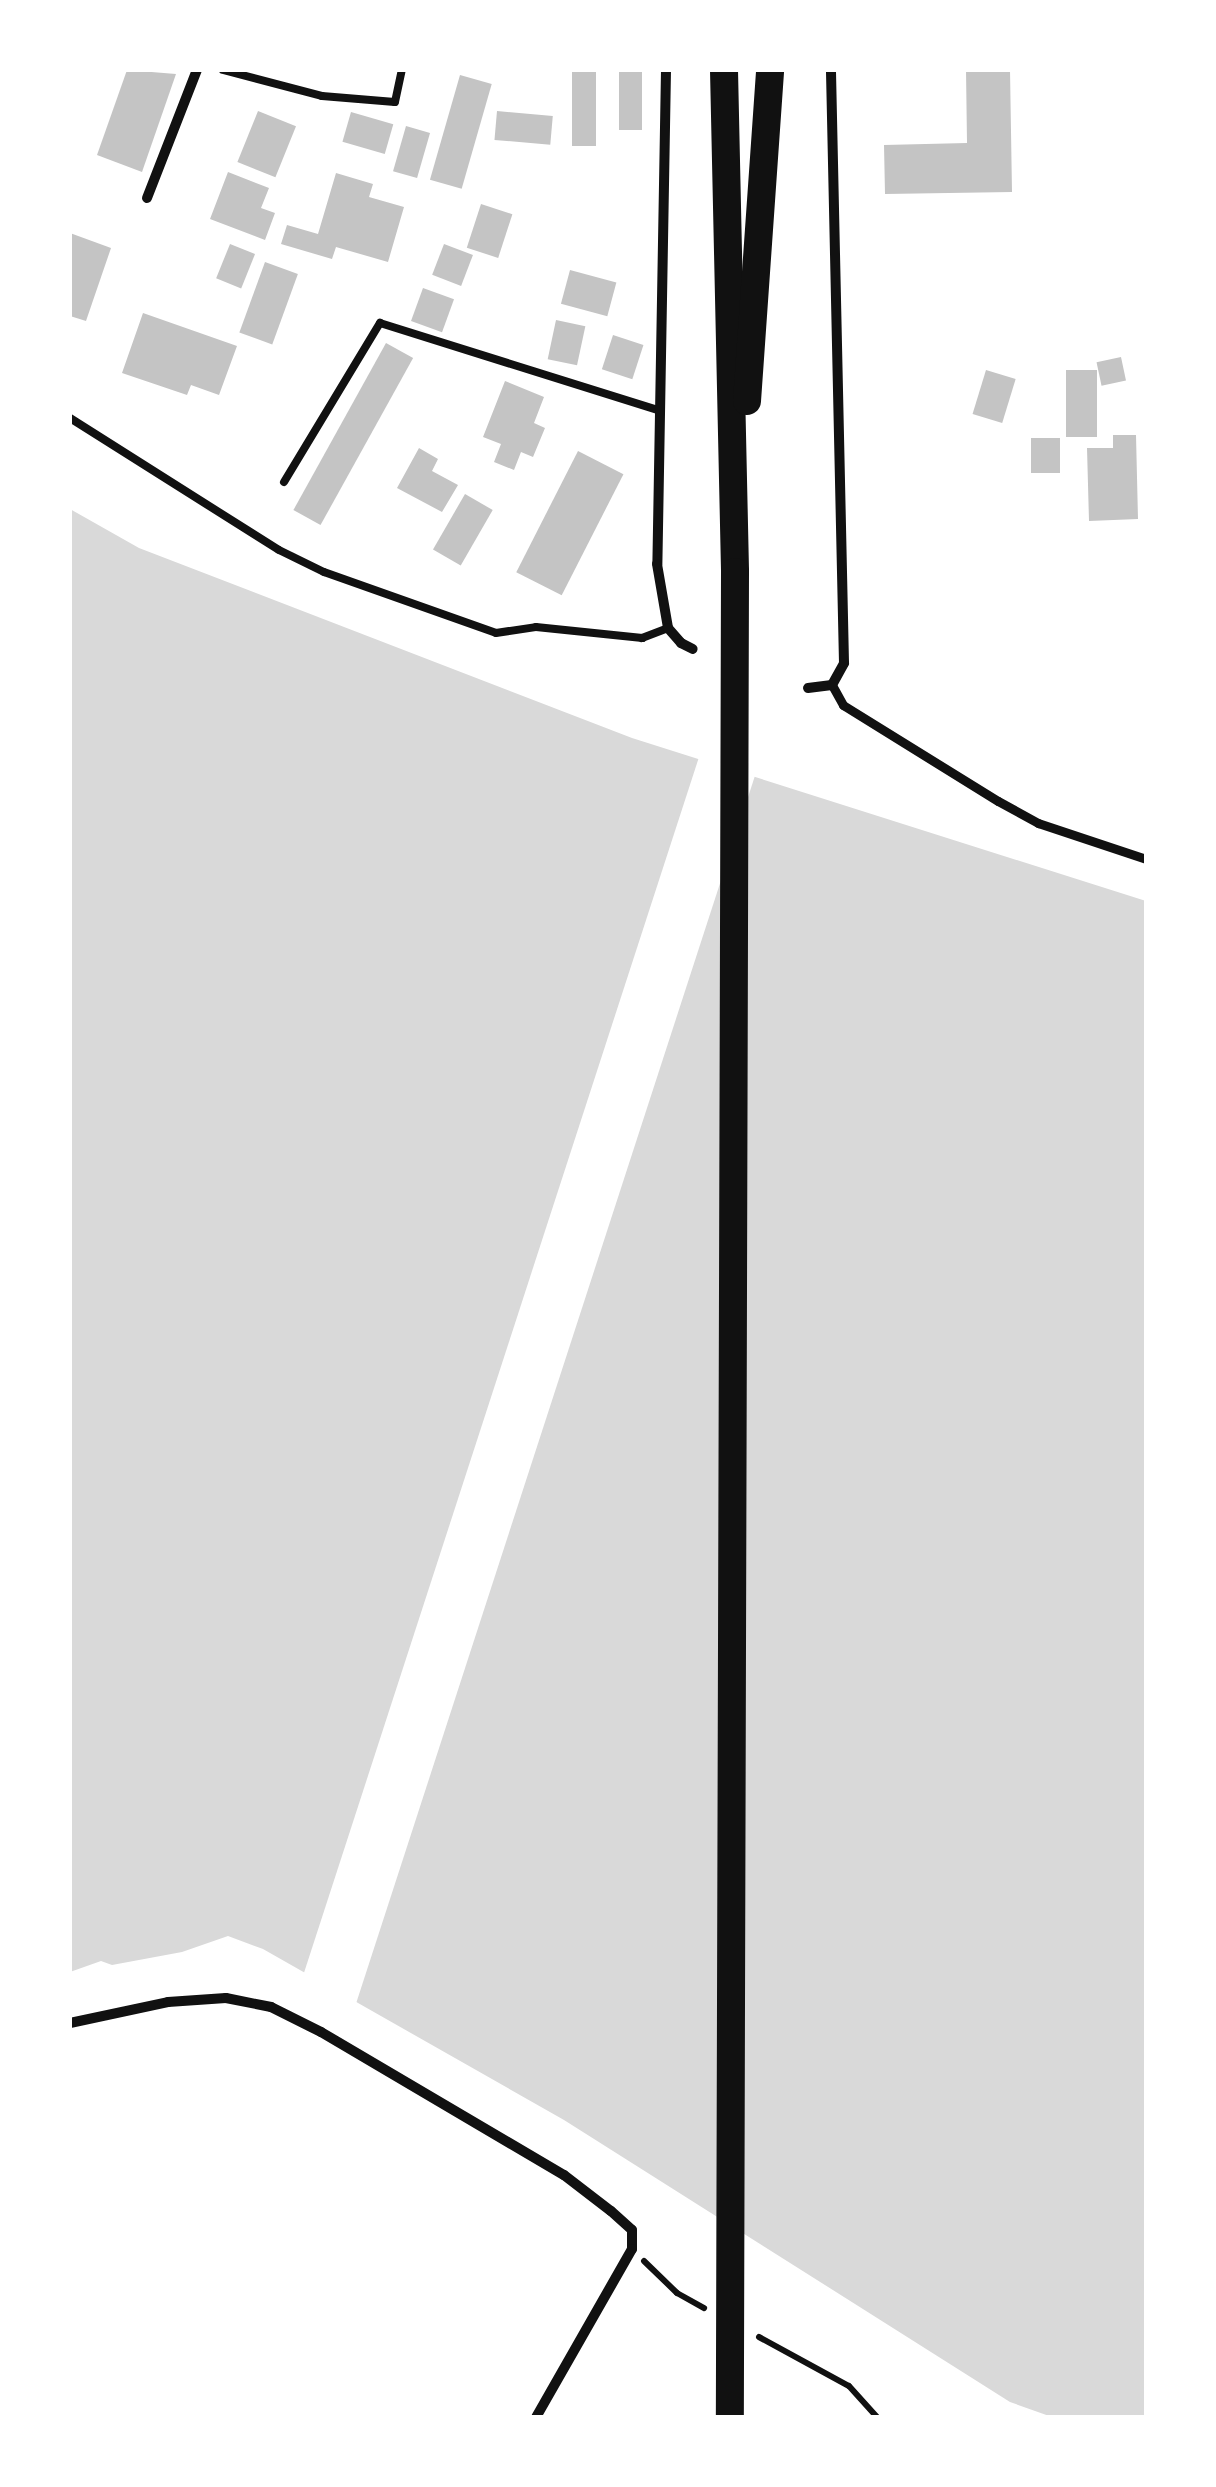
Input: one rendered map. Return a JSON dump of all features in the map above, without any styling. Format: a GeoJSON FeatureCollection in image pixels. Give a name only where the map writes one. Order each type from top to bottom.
{"type":"FeatureCollection","features":[{"type":"Feature","properties":{"kind":"highway"},"geometry":{"type":"LineString","coordinates":[[724,70],[735,572],[728,2417]]}},
{"type":"Feature","properties":{"kind":"highway"},"geometry":{"type":"LineString","coordinates":[[735,572],[770,70]]}},
{"type":"Feature","properties":{"kind":"highway"},"geometry":{"type":"LineString","coordinates":[[730,2382],[740,2417]]}},
{"type":"Feature","properties":{"kind":"street"},"geometry":{"type":"LineString","coordinates":[[147,198],[197,70]]}},
{"type":"Feature","properties":{"kind":"street"},"geometry":{"type":"LineString","coordinates":[[666,70],[656,564],[668,628],[681,643],[693,649]]}},
{"type":"Feature","properties":{"kind":"street"},"geometry":{"type":"LineString","coordinates":[[831,70],[844,664],[832,685]]}},
{"type":"Feature","properties":{"kind":"street"},"geometry":{"type":"LineString","coordinates":[[808,688],[832,685]]}},
{"type":"Feature","properties":{"kind":"street"},"geometry":{"type":"LineString","coordinates":[[832,685],[843,705],[1025,816],[1146,859]]}},
{"type":"Feature","properties":{"kind":"street"},"geometry":{"type":"LineString","coordinates":[[70,2023],[168,2002],[226,1998],[270,2007],[321,2032],[564,2175],[611,2211],[632,2230],[632,2250],[536,2417]]}},
{"type":"Feature","properties":{"kind":"lane"},"geometry":{"type":"LineString","coordinates":[[223,70],[322,96],[395,102],[402,70]]}},
{"type":"Feature","properties":{"kind":"lane"},"geometry":{"type":"LineString","coordinates":[[284,482],[380,323],[660,411]]}},
{"type":"Feature","properties":{"kind":"lane"},"geometry":{"type":"LineString","coordinates":[[70,418],[279,550],[324,572],[444,615],[496,633],[536,627],[642,638],[668,628]]}},
{"type":"Feature","properties":{"kind":"path"},"geometry":{"type":"LineString","coordinates":[[849,2386],[877,2417]]}},
{"type":"Feature","properties":{"kind":"shaded area"},"geometry":{"type":"Polygon","coordinates":[[[70,509],[139,548],[632,738],[1146,901],[1146,2417],[1052,2417],[1010,2402],[564,2120],[263,1949],[228,1936],[182,1952],[112,1965],[101,1961],[70,1972],[70,509]]]}},
{"type":"Feature","properties":{"kind":"pier"},"geometry":{"type":"Polygon","coordinates":[[[700,754],[756,772],[306,2156],[250,2138],[700,754]]]}},
{"type":"Feature","properties":{"kind":"building"},"geometry":{"type":"Polygon","coordinates":[[[127,70],[176,74],[142,172],[97,155],[127,70]]]}},
{"type":"Feature","properties":{"kind":"building"},"geometry":{"type":"Polygon","coordinates":[[[572,70],[596,70],[596,146],[572,146],[572,70]]]}},
{"type":"Feature","properties":{"kind":"building"},"geometry":{"type":"Polygon","coordinates":[[[619,70],[642,70],[642,130],[619,130],[619,70]]]}},
{"type":"Feature","properties":{"kind":"building"},"geometry":{"type":"Polygon","coordinates":[[[966,70],[1010,70],[1012,192],[885,194],[884,145],[967,143],[966,70]]]}},
{"type":"Feature","properties":{"kind":"building"},"geometry":{"type":"Polygon","coordinates":[[[460,75],[492,84],[462,189],[430,180],[460,75]]]}},
{"type":"Feature","properties":{"kind":"building"},"geometry":{"type":"Polygon","coordinates":[[[258,111],[296,126],[275,177],[237,162],[258,111]]]}},
{"type":"Feature","properties":{"kind":"building"},"geometry":{"type":"Polygon","coordinates":[[[497,111],[553,116],[550,145],[494,140],[497,111]]]}},
{"type":"Feature","properties":{"kind":"building"},"geometry":{"type":"Polygon","coordinates":[[[351,112],[393,124],[385,154],[342,142],[351,112]]]}},
{"type":"Feature","properties":{"kind":"building"},"geometry":{"type":"Polygon","coordinates":[[[406,126],[430,133],[417,178],[393,171],[406,126]]]}},
{"type":"Feature","properties":{"kind":"building"},"geometry":{"type":"Polygon","coordinates":[[[228,172],[269,188],[261,208],[275,213],[265,240],[210,219],[228,172]]]}},
{"type":"Feature","properties":{"kind":"building"},"geometry":{"type":"Polygon","coordinates":[[[336,173],[373,184],[369,197],[404,207],[388,262],[336,247],[332,259],[281,244],[287,225],[318,234],[336,173]]]}},
{"type":"Feature","properties":{"kind":"building"},"geometry":{"type":"Polygon","coordinates":[[[481,204],[512,214],[498,258],[467,248],[481,204]]]}},
{"type":"Feature","properties":{"kind":"building"},"geometry":{"type":"Polygon","coordinates":[[[70,233],[111,248],[86,321],[70,316],[70,233]]]}},
{"type":"Feature","properties":{"kind":"building"},"geometry":{"type":"Polygon","coordinates":[[[230,244],[255,254],[241,288],[216,278],[230,244]]]}},
{"type":"Feature","properties":{"kind":"building"},"geometry":{"type":"Polygon","coordinates":[[[444,244],[473,255],[461,286],[432,275],[444,244]]]}},
{"type":"Feature","properties":{"kind":"building"},"geometry":{"type":"Polygon","coordinates":[[[265,262],[298,274],[272,344],[239,332],[265,262]]]}},
{"type":"Feature","properties":{"kind":"building"},"geometry":{"type":"Polygon","coordinates":[[[570,270],[616,282],[607,316],[561,304],[570,270]]]}},
{"type":"Feature","properties":{"kind":"building"},"geometry":{"type":"Polygon","coordinates":[[[423,288],[454,299],[442,332],[411,321],[423,288]]]}},
{"type":"Feature","properties":{"kind":"building"},"geometry":{"type":"Polygon","coordinates":[[[143,313],[237,346],[219,395],[191,385],[187,395],[122,373],[143,313]]]}},
{"type":"Feature","properties":{"kind":"building"},"geometry":{"type":"Polygon","coordinates":[[[556,320],[585,326],[577,365],[548,359],[556,320]]]}},
{"type":"Feature","properties":{"kind":"building"},"geometry":{"type":"Polygon","coordinates":[[[613,335],[643,345],[632,379],[602,369],[613,335]]]}},
{"type":"Feature","properties":{"kind":"building"},"geometry":{"type":"Polygon","coordinates":[[[386,343],[413,358],[321,525],[293,510],[386,343]]]}},
{"type":"Feature","properties":{"kind":"building"},"geometry":{"type":"Polygon","coordinates":[[[1121,357],[1126,380],[1102,386],[1097,362],[1121,357]]]}},
{"type":"Feature","properties":{"kind":"building"},"geometry":{"type":"Polygon","coordinates":[[[986,370],[1016,379],[1002,423],[973,414],[986,370]]]}},
{"type":"Feature","properties":{"kind":"building"},"geometry":{"type":"Polygon","coordinates":[[[1066,370],[1097,370],[1097,437],[1066,437],[1066,370]]]}},
{"type":"Feature","properties":{"kind":"building"},"geometry":{"type":"Polygon","coordinates":[[[505,381],[544,397],[534,423],[545,428],[533,457],[521,452],[514,470],[494,462],[501,444],[483,437],[505,381]]]}},
{"type":"Feature","properties":{"kind":"building"},"geometry":{"type":"Polygon","coordinates":[[[1113,435],[1136,435],[1138,519],[1089,521],[1087,448],[1113,448],[1113,435]]]}},
{"type":"Feature","properties":{"kind":"building"},"geometry":{"type":"Polygon","coordinates":[[[1031,438],[1060,438],[1060,473],[1031,473],[1031,438]]]}},
{"type":"Feature","properties":{"kind":"building"},"geometry":{"type":"Polygon","coordinates":[[[419,448],[438,459],[432,471],[458,485],[442,512],[397,488],[419,448]]]}},
{"type":"Feature","properties":{"kind":"building"},"geometry":{"type":"Polygon","coordinates":[[[578,451],[623,474],[562,595],[516,572],[578,451]]]}},
{"type":"Feature","properties":{"kind":"building"},"geometry":{"type":"Polygon","coordinates":[[[465,494],[493,510],[461,565],[433,549],[465,494]]]}}]}
